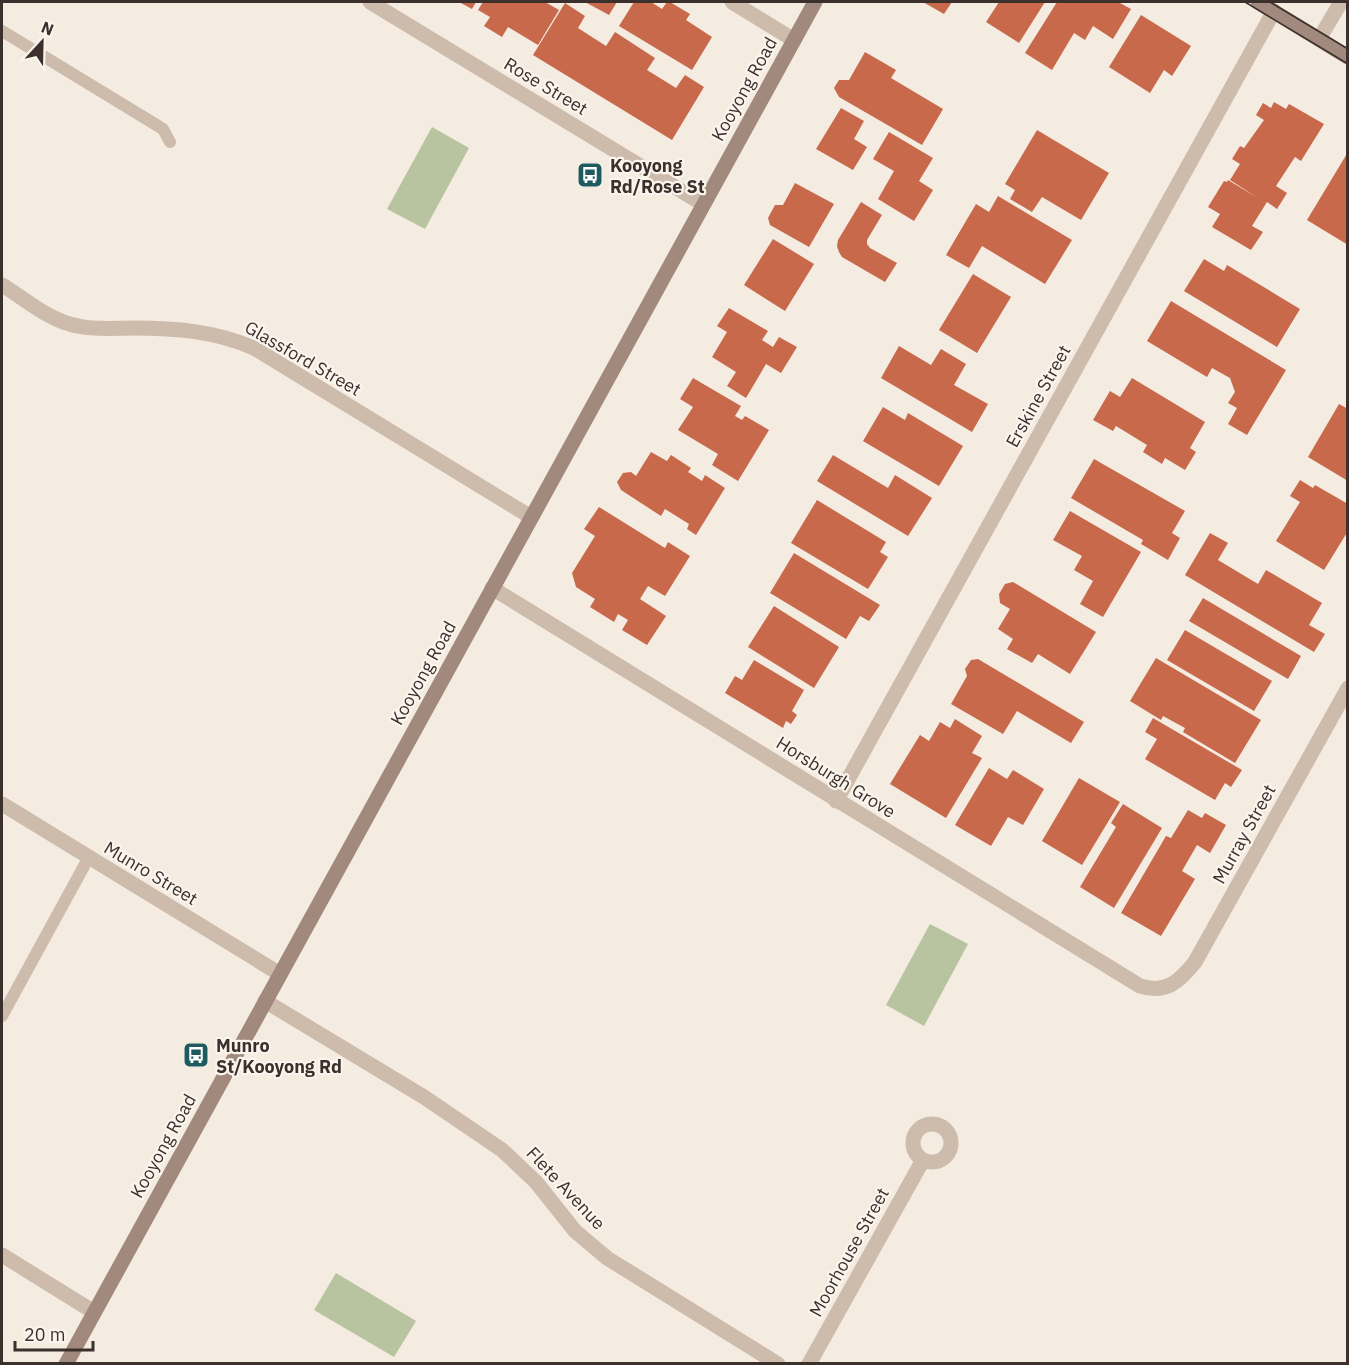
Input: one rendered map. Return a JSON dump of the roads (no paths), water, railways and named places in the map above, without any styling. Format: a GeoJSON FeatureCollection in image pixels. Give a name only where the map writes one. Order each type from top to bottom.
{"type":"FeatureCollection","features":[{"type":"Feature","properties":{"kind":"street","name":"Rose Street"},"geometry":{"type":"LineString","coordinates":[[369,2],[703,204]]}},
{"type":"Feature","properties":{"kind":"street"},"geometry":{"type":"LineString","coordinates":[[732,2],[794,40]]}},
{"type":"Feature","properties":{"kind":"street","name":"Kooyong Road"},"geometry":{"type":"LineString","coordinates":[[66,1364],[815,2]]}},
{"type":"Feature","properties":{"kind":"street"},"geometry":{"type":"LineString","coordinates":[[1258,2],[1347,57]]}},
{"type":"Feature","properties":{"kind":"street"},"geometry":{"type":"LineString","coordinates":[[1319,39],[1341,2]]}},
{"type":"Feature","properties":{"kind":"street","name":"Erskine Street"},"geometry":{"type":"LineString","coordinates":[[836,801],[1274,11]]}},
{"type":"Feature","properties":{"kind":"street","name":"Glassford Street"},"geometry":{"type":"LineString","coordinates":[[2,285],[49,314],[78,327],[182,329],[204,332],[239,342],[277,362],[531,517]]}},
{"type":"Feature","properties":{"kind":"street","name":"Horsburgh Grove"},"geometry":{"type":"LineString","coordinates":[[492,588],[1140,986],[1152,990],[1163,988]]}},
{"type":"Feature","properties":{"kind":"street","name":"Murray Street"},"geometry":{"type":"LineString","coordinates":[[1163,988],[1185,974],[1195,962],[1347,688]]}},
{"type":"Feature","properties":{"kind":"street","name":"Munro Street"},"geometry":{"type":"LineString","coordinates":[[2,804],[280,974]]}},
{"type":"Feature","properties":{"kind":"street","name":"Flete Avenue"},"geometry":{"type":"LineString","coordinates":[[265,1000],[424,1097],[502,1150],[536,1182],[575,1231],[607,1258],[778,1364]]}},
{"type":"Feature","properties":{"kind":"street","name":"Moorhouse Street"},"geometry":{"type":"LineString","coordinates":[[809,1364],[923,1160]]}},
{"type":"Feature","properties":{"kind":"street"},"geometry":{"type":"LineString","coordinates":[[2,1255],[94,1312]]}},
{"type":"Feature","properties":{"kind":"lane"},"geometry":{"type":"LineString","coordinates":[[2,31],[163,129],[170,141]]}},
{"type":"Feature","properties":{"kind":"lane"},"geometry":{"type":"LineString","coordinates":[[2,1016],[89,857]]}},
{"type":"Feature","properties":{"kind":"tram line"},"geometry":{"type":"LineString","coordinates":[[1245,2],[1348,64]]}},
{"type":"Feature","properties":{"kind":"tram line"},"geometry":{"type":"LineString","coordinates":[[1270,2],[1348,49]]}},
{"type":"Feature","properties":{"kind":"place","name":"Kooyong Rd/Rose St"},"geometry":{"type":"Point","coordinates":[590,175]}},
{"type":"Feature","properties":{"kind":"place","name":"Munro St/Kooyong Rd"},"geometry":{"type":"Point","coordinates":[196,1055]}}]}
